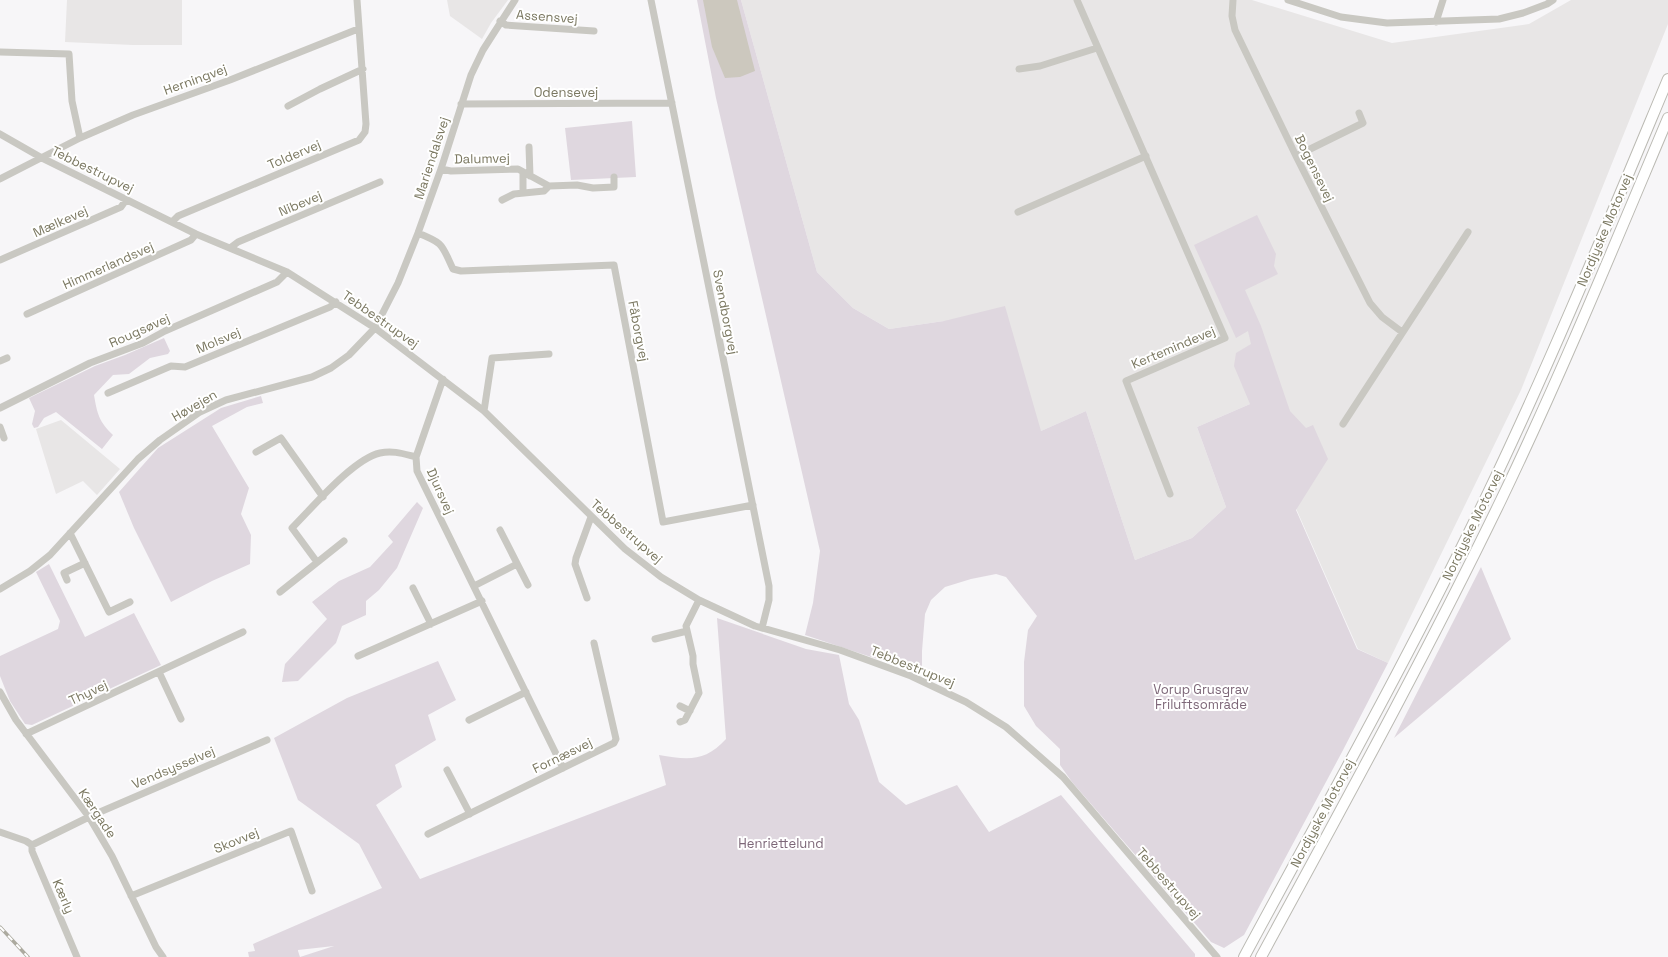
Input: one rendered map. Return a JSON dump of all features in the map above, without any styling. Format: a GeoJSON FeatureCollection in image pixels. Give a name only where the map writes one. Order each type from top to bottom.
{"type":"FeatureCollection","features":[{"type":"Feature","properties":{"kind":"highway"},"geometry":{"type":"LineString","coordinates":[[1654,112],[1668,73]]}},
{"type":"Feature","properties":{"kind":"highway","name":"Nordjyske Motorvej"},"geometry":{"type":"LineString","coordinates":[[1244,957],[1408,653],[1488,493],[1550,357],[1668,79]]}},
{"type":"Feature","properties":{"kind":"highway","name":"Nordjyske Motorvej"},"geometry":{"type":"LineString","coordinates":[[1261,957],[1389,722],[1502,498],[1567,356],[1668,118]]}},
{"type":"Feature","properties":{"kind":"street","name":"Toldervej"},"geometry":{"type":"LineString","coordinates":[[172,222],[178,216],[359,140],[365,132],[366,124],[357,0]]}},
{"type":"Feature","properties":{"kind":"street","name":"Mariendalsvej"},"geometry":{"type":"LineString","coordinates":[[375,328],[398,283],[418,233],[441,169],[471,75],[483,50],[500,21],[515,0]]}},
{"type":"Feature","properties":{"kind":"street","name":"Svendborgvej"},"geometry":{"type":"LineString","coordinates":[[652,0],[769,586],[769,600],[762,628]]}},
{"type":"Feature","properties":{"kind":"street","name":"Kertemindevej"},"geometry":{"type":"LineString","coordinates":[[1077,0],[1226,338],[1126,381],[1170,494]]}},
{"type":"Feature","properties":{"kind":"street","name":"Bogensevej"},"geometry":{"type":"LineString","coordinates":[[1233,0],[1232,16],[1235,30],[1370,303],[1382,317],[1402,332]]}},
{"type":"Feature","properties":{"kind":"street"},"geometry":{"type":"LineString","coordinates":[[1288,0],[1341,18],[1386,23],[1499,19],[1523,13],[1547,4],[1553,0]]}},
{"type":"Feature","properties":{"kind":"street"},"geometry":{"type":"LineString","coordinates":[[1436,22],[1442,0]]}},
{"type":"Feature","properties":{"kind":"street","name":"Assensvej"},"geometry":{"type":"LineString","coordinates":[[500,21],[506,25],[594,31]]}},
{"type":"Feature","properties":{"kind":"street","name":"Herningvej"},"geometry":{"type":"LineString","coordinates":[[0,179],[80,138],[133,115],[230,80],[358,29]]}},
{"type":"Feature","properties":{"kind":"street"},"geometry":{"type":"LineString","coordinates":[[1019,69],[1040,66],[1097,48]]}},
{"type":"Feature","properties":{"kind":"street"},"geometry":{"type":"LineString","coordinates":[[0,52],[69,54],[72,101],[80,138]]}},
{"type":"Feature","properties":{"kind":"street"},"geometry":{"type":"LineString","coordinates":[[288,106],[363,69]]}},
{"type":"Feature","properties":{"kind":"street","name":"Odensevej"},"geometry":{"type":"LineString","coordinates":[[461,104],[672,103]]}},
{"type":"Feature","properties":{"kind":"street"},"geometry":{"type":"LineString","coordinates":[[1296,156],[1363,124],[1359,113]]}},
{"type":"Feature","properties":{"kind":"street","name":"Tebbestrupvej"},"geometry":{"type":"LineString","coordinates":[[0,134],[42,158],[196,234],[286,272],[336,302],[375,328],[484,411],[591,517],[637,560],[661,577],[700,600],[732,616],[762,628],[840,650],[911,676],[966,702],[1006,727],[1063,777],[1216,957]]}},
{"type":"Feature","properties":{"kind":"street"},"geometry":{"type":"LineString","coordinates":[[529,147],[530,176]]}},
{"type":"Feature","properties":{"kind":"street"},"geometry":{"type":"LineString","coordinates":[[1018,212],[1146,156]]}},
{"type":"Feature","properties":{"kind":"street","name":"Dalumvej"},"geometry":{"type":"LineString","coordinates":[[441,169],[451,171],[518,169],[549,186],[577,185],[593,188],[614,187],[614,177]]}},
{"type":"Feature","properties":{"kind":"street","name":"Dalumvej"},"geometry":{"type":"LineString","coordinates":[[523,172],[523,192]]}},
{"type":"Feature","properties":{"kind":"street","name":"Nibevej"},"geometry":{"type":"LineString","coordinates":[[230,248],[238,242],[380,182]]}},
{"type":"Feature","properties":{"kind":"street","name":"Dalumvej"},"geometry":{"type":"LineString","coordinates":[[502,200],[514,194],[523,192],[544,191],[549,186]]}},
{"type":"Feature","properties":{"kind":"street","name":"Mælkevej"},"geometry":{"type":"LineString","coordinates":[[0,260],[121,208],[126,200]]}},
{"type":"Feature","properties":{"kind":"street"},"geometry":{"type":"LineString","coordinates":[[1343,424],[1402,332],[1430,293],[1468,232]]}},
{"type":"Feature","properties":{"kind":"street","name":"Fåborgvej"},"geometry":{"type":"LineString","coordinates":[[418,233],[436,240],[444,248],[453,269],[461,272],[614,265],[663,522],[753,505]]}},
{"type":"Feature","properties":{"kind":"street","name":"Himmerlandsvej"},"geometry":{"type":"LineString","coordinates":[[27,314],[191,240],[196,234]]}},
{"type":"Feature","properties":{"kind":"street","name":"Rougsøvej"},"geometry":{"type":"LineString","coordinates":[[0,408],[90,363],[143,343],[165,331],[277,282],[286,272]]}},
{"type":"Feature","properties":{"kind":"street","name":"Molsvej"},"geometry":{"type":"LineString","coordinates":[[108,393],[171,366],[185,367],[330,307],[336,302]]}},
{"type":"Feature","properties":{"kind":"street","name":"Høvejen"},"geometry":{"type":"LineString","coordinates":[[0,589],[30,571],[50,555],[138,459],[160,440],[200,412],[226,400],[312,377],[331,368],[349,355],[375,328]]}},
{"type":"Feature","properties":{"kind":"street"},"geometry":{"type":"LineString","coordinates":[[484,411],[492,358],[549,354]]}},
{"type":"Feature","properties":{"kind":"street","name":"Djursvej"},"geometry":{"type":"LineString","coordinates":[[443,379],[416,457],[420,477],[482,601],[562,768]]}},
{"type":"Feature","properties":{"kind":"street"},"geometry":{"type":"LineString","coordinates":[[0,427],[4,438]]}},
{"type":"Feature","properties":{"kind":"street"},"geometry":{"type":"LineString","coordinates":[[256,452],[282,438],[323,497]]}},
{"type":"Feature","properties":{"kind":"street"},"geometry":{"type":"LineString","coordinates":[[317,562],[292,528],[355,466],[368,457],[381,453],[396,452],[416,457]]}},
{"type":"Feature","properties":{"kind":"street"},"geometry":{"type":"LineString","coordinates":[[587,598],[575,564],[591,517]]}},
{"type":"Feature","properties":{"kind":"street"},"geometry":{"type":"LineString","coordinates":[[500,530],[528,585]]}},
{"type":"Feature","properties":{"kind":"street"},"geometry":{"type":"LineString","coordinates":[[70,533],[109,612],[130,602]]}},
{"type":"Feature","properties":{"kind":"street"},"geometry":{"type":"LineString","coordinates":[[280,592],[344,541]]}},
{"type":"Feature","properties":{"kind":"street"},"geometry":{"type":"LineString","coordinates":[[67,580],[64,573],[85,563]]}},
{"type":"Feature","properties":{"kind":"street"},"geometry":{"type":"LineString","coordinates":[[474,586],[517,564]]}},
{"type":"Feature","properties":{"kind":"street"},"geometry":{"type":"LineString","coordinates":[[413,588],[431,624]]}},
{"type":"Feature","properties":{"kind":"street"},"geometry":{"type":"LineString","coordinates":[[680,722],[685,720],[699,693],[686,626],[700,600]]}},
{"type":"Feature","properties":{"kind":"street"},"geometry":{"type":"LineString","coordinates":[[358,656],[482,601]]}},
{"type":"Feature","properties":{"kind":"street"},"geometry":{"type":"LineString","coordinates":[[655,639],[687,631]]}},
{"type":"Feature","properties":{"kind":"street","name":"Thyvej"},"geometry":{"type":"LineString","coordinates":[[26,734],[243,632]]}},
{"type":"Feature","properties":{"kind":"street","name":"Fornæsvej"},"geometry":{"type":"LineString","coordinates":[[428,834],[614,743],[616,739],[594,643]]}},
{"type":"Feature","properties":{"kind":"street"},"geometry":{"type":"LineString","coordinates":[[159,672],[181,719]]}},
{"type":"Feature","properties":{"kind":"street","name":"Kærgade"},"geometry":{"type":"LineString","coordinates":[[0,692],[26,734],[89,818],[112,856],[130,896],[156,947],[163,957]]}},
{"type":"Feature","properties":{"kind":"street"},"geometry":{"type":"LineString","coordinates":[[469,720],[526,692]]}},
{"type":"Feature","properties":{"kind":"street"},"geometry":{"type":"LineString","coordinates":[[680,706],[690,711]]}},
{"type":"Feature","properties":{"kind":"street","name":"Vendsysselvej"},"geometry":{"type":"LineString","coordinates":[[32,844],[268,740]]}},
{"type":"Feature","properties":{"kind":"street"},"geometry":{"type":"LineString","coordinates":[[448,770],[470,814]]}},
{"type":"Feature","properties":{"kind":"street","name":"Skovvej"},"geometry":{"type":"LineString","coordinates":[[130,896],[291,830],[312,891]]}},
{"type":"Feature","properties":{"kind":"street"},"geometry":{"type":"LineString","coordinates":[[0,832],[32,844]]}},
{"type":"Feature","properties":{"kind":"street","name":"Kærly"},"geometry":{"type":"LineString","coordinates":[[32,844],[32,851],[77,957]]}},
{"type":"Feature","properties":{"kind":"shaded area"},"geometry":{"type":"Polygon","coordinates":[[[67,0],[182,0],[182,45],[133,45],[65,42],[67,0]]]}},
{"type":"Feature","properties":{"kind":"shaded area"},"geometry":{"type":"Polygon","coordinates":[[[447,0],[508,0],[491,23],[482,39],[450,16],[447,0]]]}},
{"type":"Feature","properties":{"kind":"shaded area"},"geometry":{"type":"Polygon","coordinates":[[[703,0],[737,0],[755,71],[740,77],[725,78],[712,47],[703,0]]]}},
{"type":"Feature","properties":{"kind":"shaded area"},"geometry":{"type":"Polygon","coordinates":[[[741,0],[1252,0],[1392,43],[1529,24],[1571,0],[1668,0],[1668,24],[1521,390],[1388,663],[1358,649],[1250,404],[1197,427],[1226,507],[1192,538],[1135,560],[1086,411],[1041,431],[944,321],[889,329],[853,308],[817,272],[741,0]]]}},
{"type":"Feature","properties":{"kind":"shaded area"},"geometry":{"type":"Polygon","coordinates":[[[61,420],[120,469],[97,495],[83,481],[56,494],[36,429],[61,420]]]}},
{"type":"Feature","properties":{"kind":"green space","name":"Vorup Grusgrav Friluftsområde"},"geometry":{"type":"Polygon","coordinates":[[[697,0],[741,0],[817,272],[853,308],[889,329],[944,321],[1005,306],[1041,431],[1086,411],[1135,560],[1192,538],[1226,507],[1197,427],[1250,404],[1234,366],[1236,353],[1251,344],[1248,331],[1236,338],[1194,245],[1257,215],[1276,254],[1274,266],[1278,274],[1245,290],[1261,326],[1290,411],[1306,428],[1313,425],[1328,459],[1296,510],[1357,649],[1388,663],[1244,935],[1224,948],[1211,942],[1072,782],[1060,765],[1060,749],[1036,726],[1024,706],[1024,662],[1028,630],[1037,616],[1006,577],[996,574],[971,579],[945,587],[931,600],[925,614],[922,670],[874,658],[805,635],[813,603],[820,551],[716,98],[697,0]]]}},
{"type":"Feature","properties":{"kind":"green space"},"geometry":{"type":"Polygon","coordinates":[[[632,121],[636,177],[571,180],[565,128],[632,121]]]}},
{"type":"Feature","properties":{"kind":"green space"},"geometry":{"type":"Polygon","coordinates":[[[164,338],[170,351],[168,354],[150,358],[129,374],[113,375],[94,395],[99,417],[113,435],[102,449],[56,412],[44,418],[38,427],[34,428],[32,424],[35,411],[29,398],[95,366],[164,338]]]}},
{"type":"Feature","properties":{"kind":"green space"},"geometry":{"type":"Polygon","coordinates":[[[261,396],[263,403],[247,407],[212,426],[249,488],[241,514],[251,535],[250,564],[171,602],[134,528],[119,492],[158,448],[221,408],[261,396]]]}},
{"type":"Feature","properties":{"kind":"green space"},"geometry":{"type":"Polygon","coordinates":[[[417,502],[423,508],[397,568],[379,590],[366,601],[366,615],[342,626],[336,643],[298,681],[282,682],[285,664],[327,619],[312,602],[339,581],[370,567],[393,542],[388,536],[417,502]]]}},
{"type":"Feature","properties":{"kind":"green space"},"geometry":{"type":"Polygon","coordinates":[[[49,564],[85,637],[134,613],[161,665],[32,725],[25,724],[10,701],[0,676],[0,656],[58,629],[60,621],[36,572],[49,564]]]}},
{"type":"Feature","properties":{"kind":"green space"},"geometry":{"type":"Polygon","coordinates":[[[1481,567],[1511,639],[1394,738],[1481,567]]]}},
{"type":"Feature","properties":{"kind":"green space","name":"Henriettelund"},"geometry":{"type":"Polygon","coordinates":[[[717,618],[806,649],[839,655],[849,704],[859,720],[879,782],[906,805],[957,785],[989,832],[1061,795],[1195,954],[1195,957],[300,957],[249,957],[248,952],[255,951],[253,944],[382,888],[359,844],[298,800],[274,738],[347,698],[438,661],[456,700],[428,715],[436,740],[395,765],[402,787],[376,805],[420,879],[666,785],[659,755],[679,758],[696,758],[711,752],[726,739],[717,618]],[[334,946],[298,950],[300,957],[334,946]]]}},
{"type":"Feature","properties":{"kind":"railway"},"geometry":{"type":"LineString","coordinates":[[0,927],[28,957]]}}]}
